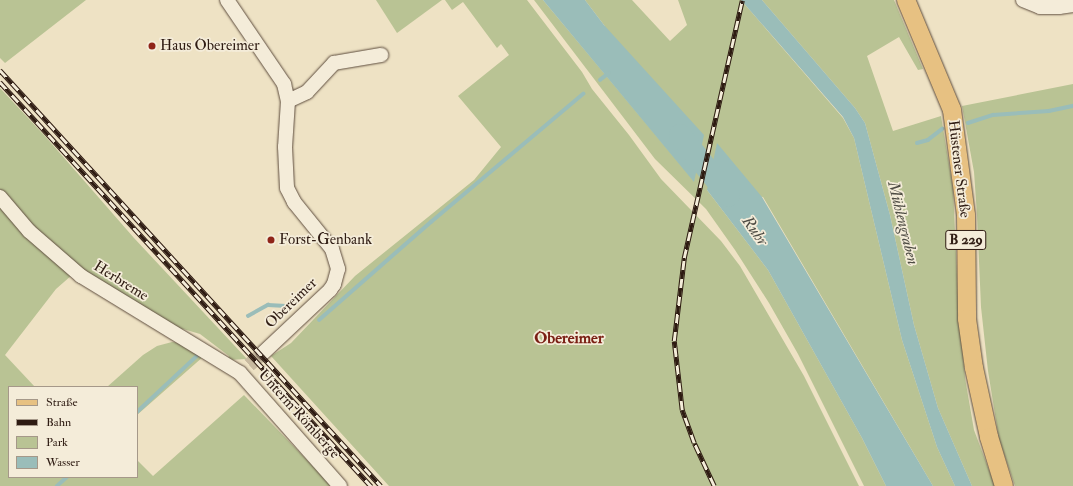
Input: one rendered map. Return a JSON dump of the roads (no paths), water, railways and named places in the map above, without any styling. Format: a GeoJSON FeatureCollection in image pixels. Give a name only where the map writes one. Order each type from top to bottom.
{"type":"FeatureCollection","features":[{"type":"Feature","properties":{"kind":"main road","name":"Hüstener Straße"},"geometry":{"type":"LineString","coordinates":[[906,0],[952,110],[966,215],[967,319],[974,368],[989,437],[1004,486]]}},
{"type":"Feature","properties":{"kind":"street","name":"Obereimer"},"geometry":{"type":"LineString","coordinates":[[227,0],[284,84],[288,101],[285,148],[287,188],[294,202],[332,249],[336,259],[337,276],[330,290],[264,352]]}},
{"type":"Feature","properties":{"kind":"street"},"geometry":{"type":"LineString","coordinates":[[1022,0],[1040,7],[1073,5]]}},
{"type":"Feature","properties":{"kind":"street"},"geometry":{"type":"LineString","coordinates":[[288,101],[307,92],[334,63],[381,55]]}},
{"type":"Feature","properties":{"kind":"street","name":"Herbreme"},"geometry":{"type":"LineString","coordinates":[[0,197],[29,231],[81,276],[244,369]]}},
{"type":"Feature","properties":{"kind":"street","name":"Unterm Römberge"},"geometry":{"type":"LineString","coordinates":[[244,369],[340,486]]}},
{"type":"Feature","properties":{"kind":"water"},"geometry":{"type":"Polygon","coordinates":[[[543,0],[585,0],[604,25],[704,135],[694,182],[543,0]]]}},
{"type":"Feature","properties":{"kind":"water"},"geometry":{"type":"Polygon","coordinates":[[[741,0],[762,0],[855,108],[865,123],[890,215],[914,325],[938,408],[972,486],[955,486],[937,447],[902,340],[854,138],[843,117],[741,0]]]}},
{"type":"Feature","properties":{"kind":"water"},"geometry":{"type":"Polygon","coordinates":[[[717,143],[762,197],[933,486],[886,486],[862,438],[768,270],[707,190],[717,143]]]}},
{"type":"Feature","properties":{"kind":"waterway"},"geometry":{"type":"LineString","coordinates":[[600,80],[609,73]]}},
{"type":"Feature","properties":{"kind":"waterway"},"geometry":{"type":"LineString","coordinates":[[319,320],[431,222],[583,94]]}},
{"type":"Feature","properties":{"kind":"waterway"},"geometry":{"type":"LineString","coordinates":[[968,123],[993,115],[1049,111],[1073,106]]}},
{"type":"Feature","properties":{"kind":"waterway"},"geometry":{"type":"LineString","coordinates":[[917,143],[928,140],[942,129]]}},
{"type":"Feature","properties":{"kind":"waterway","name":"Ruhr"},"geometry":{"type":"LineString","coordinates":[[680,135],[729,196]]}},
{"type":"Feature","properties":{"kind":"waterway"},"geometry":{"type":"LineString","coordinates":[[248,316],[268,305],[286,306]]}},
{"type":"Feature","properties":{"kind":"waterway"},"geometry":{"type":"LineString","coordinates":[[138,411],[198,355]]}},
{"type":"Feature","properties":{"kind":"waterway"},"geometry":{"type":"LineString","coordinates":[[57,486],[66,478]]}},
{"type":"Feature","properties":{"kind":"tunnel"},"geometry":{"type":"LineString","coordinates":[[249,365],[264,352]]}},
{"type":"Feature","properties":{"kind":"railway"},"geometry":{"type":"LineString","coordinates":[[714,486],[694,443],[682,410],[674,341],[684,258],[742,0]]}},
{"type":"Feature","properties":{"kind":"railway"},"geometry":{"type":"LineString","coordinates":[[0,70],[381,486]]}},
{"type":"Feature","properties":{"kind":"railway"},"geometry":{"type":"LineString","coordinates":[[0,82],[371,486]]}},
{"type":"Feature","properties":{"kind":"place","name":"Haus Obereimer"},"geometry":{"type":"Point","coordinates":[152,46]}},
{"type":"Feature","properties":{"kind":"place","name":"Forst-Genbank"},"geometry":{"type":"Point","coordinates":[271,240]}},
{"type":"Feature","properties":{"kind":"district","name":"Obereimer"},"geometry":{"type":"Point","coordinates":[569,338]}},
{"type":"Feature","properties":{"kind":"water label","name":"Mühlengraben"},"geometry":{"type":"Point","coordinates":[903,223]}}]}
